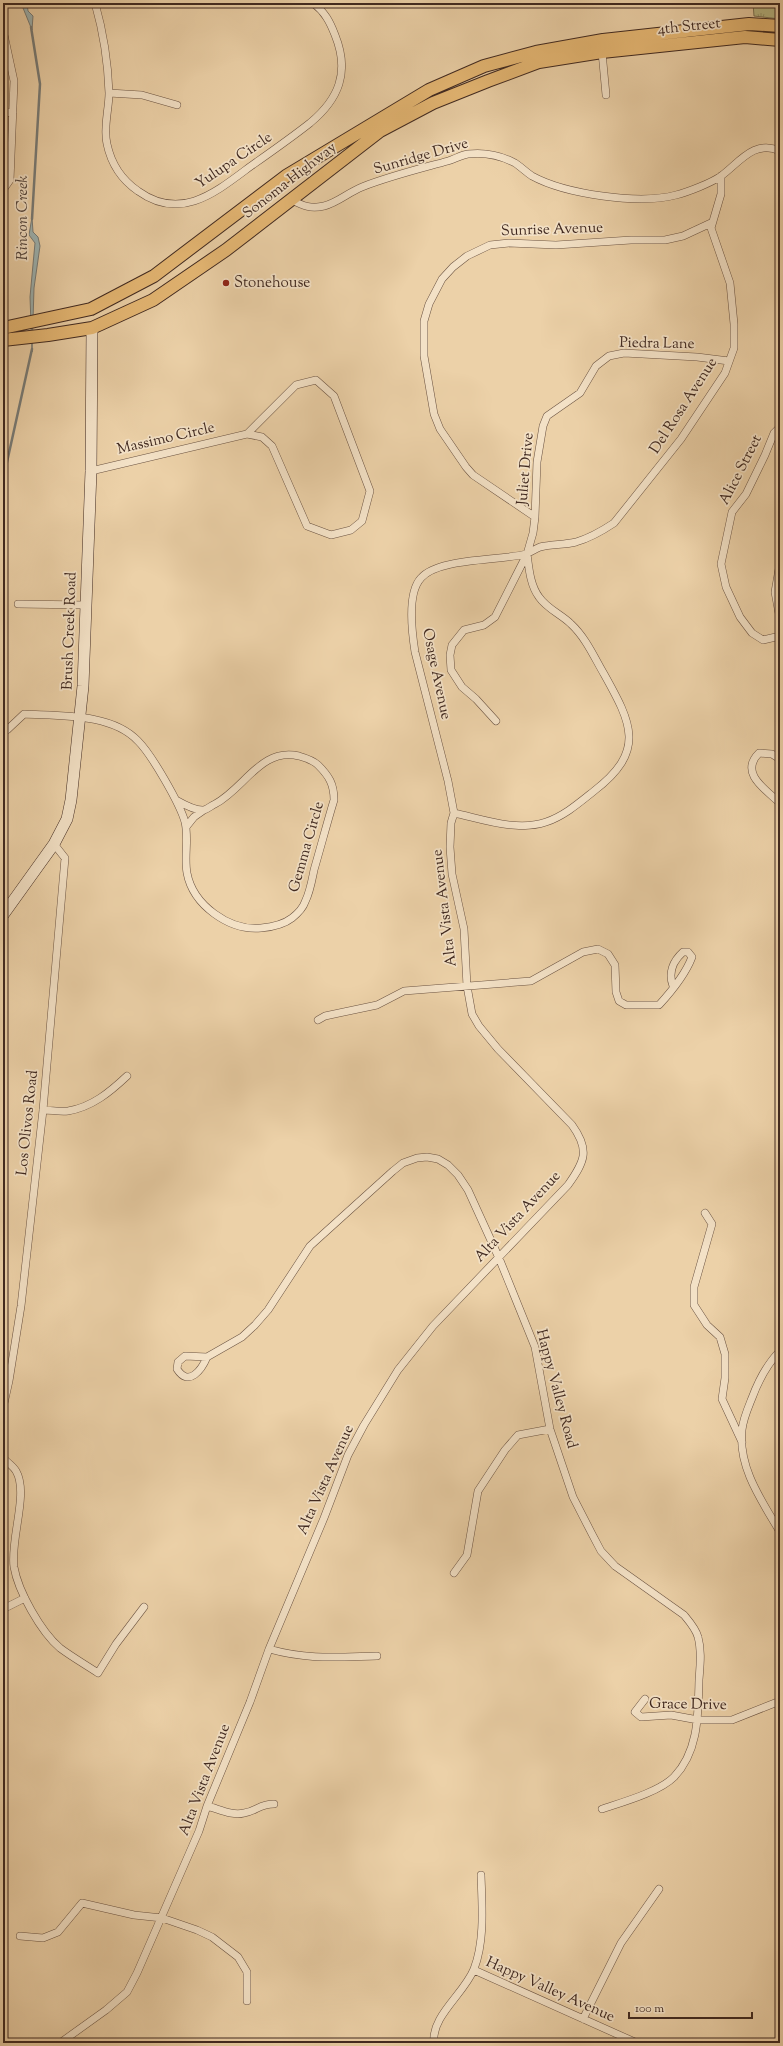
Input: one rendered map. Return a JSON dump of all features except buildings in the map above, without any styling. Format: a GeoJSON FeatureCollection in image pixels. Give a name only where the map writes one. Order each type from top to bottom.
{"type":"FeatureCollection","features":[{"type":"Feature","properties":{"kind":"main road","name":"4th Street"},"geometry":{"type":"LineString","coordinates":[[603,46],[748,24],[780,26]]}},
{"type":"Feature","properties":{"kind":"main road","name":"4th Street"},"geometry":{"type":"LineString","coordinates":[[603,46],[745,37],[780,40]]}},
{"type":"Feature","properties":{"kind":"main road","name":"Sonoma Highway"},"geometry":{"type":"LineString","coordinates":[[7,340],[92,328],[160,296],[192,276],[380,131],[433,103],[539,62],[603,46]]}},
{"type":"Feature","properties":{"kind":"main road","name":"Sonoma Highway"},"geometry":{"type":"LineString","coordinates":[[8,327],[91,309],[154,276],[286,176],[429,90],[492,64],[536,52],[603,46]]}},
{"type":"Feature","properties":{"kind":"main road"},"geometry":{"type":"LineString","coordinates":[[91,309],[92,328]]}},
{"type":"Feature","properties":{"kind":"street","name":"Yulupa Circle"},"geometry":{"type":"LineString","coordinates":[[95,3],[101,24],[109,94],[106,118],[107,144],[113,163],[133,188],[147,198],[162,203],[186,204],[204,198],[310,123],[322,113],[331,101],[341,78],[342,67],[340,47],[329,18],[313,3]]}},
{"type":"Feature","properties":{"kind":"street"},"geometry":{"type":"LineString","coordinates":[[3,30],[14,81],[10,180],[4,189]]}},
{"type":"Feature","properties":{"kind":"street"},"geometry":{"type":"LineString","coordinates":[[603,46],[606,95]]}},
{"type":"Feature","properties":{"kind":"street"},"geometry":{"type":"LineString","coordinates":[[109,94],[142,95],[177,105]]}},
{"type":"Feature","properties":{"kind":"street"},"geometry":{"type":"LineString","coordinates":[[3,113],[13,112]]}},
{"type":"Feature","properties":{"kind":"street","name":"Sunridge Drive"},"geometry":{"type":"LineString","coordinates":[[292,200],[307,208],[324,206],[368,185],[467,154],[499,156],[515,164],[532,176],[570,191],[616,197],[654,199],[677,195],[721,176],[744,156],[755,149],[768,147],[780,151]]}},
{"type":"Feature","properties":{"kind":"street"},"geometry":{"type":"LineString","coordinates":[[711,223],[721,194],[721,176]]}},
{"type":"Feature","properties":{"kind":"street","name":"Del Rosa Avenue"},"geometry":{"type":"LineString","coordinates":[[527,554],[539,547],[576,542],[600,532],[614,523],[681,439],[725,373],[734,348],[734,324],[730,283],[711,228],[711,223]]}},
{"type":"Feature","properties":{"kind":"street","name":"Sunrise Avenue"},"geometry":{"type":"LineString","coordinates":[[536,517],[473,475],[440,429],[434,414],[424,356],[424,321],[442,279],[453,267],[467,256],[490,245],[509,243],[556,245],[631,240],[665,240],[683,236],[711,223]]}},
{"type":"Feature","properties":{"kind":"street","name":"Brush Creek Road"},"geometry":{"type":"LineString","coordinates":[[3,915],[54,844],[66,819],[71,800],[83,686],[91,471],[92,328]]}},
{"type":"Feature","properties":{"kind":"street","name":"Piedra Lane"},"geometry":{"type":"LineString","coordinates":[[609,356],[624,353],[698,357],[729,362]]}},
{"type":"Feature","properties":{"kind":"street","name":"Juliet Drive"},"geometry":{"type":"LineString","coordinates":[[536,517],[537,462],[543,426],[547,416],[580,393],[596,366],[609,356]]}},
{"type":"Feature","properties":{"kind":"street"},"geometry":{"type":"LineString","coordinates":[[316,380],[334,396],[370,491],[362,521],[351,530],[331,535],[307,526],[272,446],[262,438],[247,434],[296,385],[316,380]]}},
{"type":"Feature","properties":{"kind":"street","name":"Alice Street"},"geometry":{"type":"LineString","coordinates":[[780,427],[774,433],[766,455],[746,494],[732,512],[721,564],[729,593],[740,617],[752,633],[764,640],[780,636]]}},
{"type":"Feature","properties":{"kind":"street","name":"Massimo Circle"},"geometry":{"type":"LineString","coordinates":[[91,471],[247,434]]}},
{"type":"Feature","properties":{"kind":"street"},"geometry":{"type":"LineString","coordinates":[[496,721],[476,699],[462,687],[451,670],[450,655],[452,645],[464,630],[484,624],[495,617],[527,554],[536,517]]}},
{"type":"Feature","properties":{"kind":"street"},"geometry":{"type":"LineString","coordinates":[[454,813],[511,825],[529,825],[546,822],[570,810],[600,786],[614,773],[627,752],[630,734],[623,708],[586,642],[571,624],[547,606],[539,597],[534,587],[527,554]]}},
{"type":"Feature","properties":{"kind":"street","name":"Osage Avenue"},"geometry":{"type":"LineString","coordinates":[[454,813],[448,781],[415,652],[412,630],[413,600],[416,586],[428,570],[445,565],[527,554]]}},
{"type":"Feature","properties":{"kind":"street"},"geometry":{"type":"LineString","coordinates":[[780,563],[775,592],[780,619]]}},
{"type":"Feature","properties":{"kind":"street"},"geometry":{"type":"LineString","coordinates":[[18,604],[86,605]]}},
{"type":"Feature","properties":{"kind":"street","name":"Gemma Circle"},"geometry":{"type":"LineString","coordinates":[[3,725],[7,730],[24,714],[80,717],[116,725],[129,732],[146,750],[176,800],[186,827],[186,861],[190,883],[202,902],[212,912],[222,920],[244,927],[258,928],[282,924],[292,918],[306,901],[334,800],[334,788],[328,775],[316,763],[305,758],[284,754],[273,756],[220,801],[194,817],[186,827]]}},
{"type":"Feature","properties":{"kind":"street"},"geometry":{"type":"LineString","coordinates":[[780,759],[772,754],[759,753],[754,758],[750,766],[754,777],[780,803]]}},
{"type":"Feature","properties":{"kind":"street"},"geometry":{"type":"LineString","coordinates":[[176,800],[186,806],[204,810]]}},
{"type":"Feature","properties":{"kind":"street","name":"Alta Vista Avenue"},"geometry":{"type":"LineString","coordinates":[[60,2043],[106,2010],[127,1992],[162,1918],[199,1831],[206,1806],[250,1702],[269,1648],[324,1518],[348,1455],[364,1425],[398,1370],[433,1326],[568,1185],[579,1169],[584,1150],[580,1136],[572,1125],[498,1049],[479,1026],[469,1005],[464,930],[452,874],[450,823],[454,813]]}},
{"type":"Feature","properties":{"kind":"street","name":"Los Olivos Road"},"geometry":{"type":"LineString","coordinates":[[3,1408],[9,1381],[21,1306],[43,1110],[65,872],[65,858],[54,844]]}},
{"type":"Feature","properties":{"kind":"street"},"geometry":{"type":"LineString","coordinates":[[318,1020],[325,1016],[378,1005],[404,991],[531,981],[583,952],[598,949],[608,954],[615,964],[616,992],[619,1001],[626,1005],[659,1005],[673,986]]}},
{"type":"Feature","properties":{"kind":"street"},"geometry":{"type":"LineString","coordinates":[[43,1110],[68,1111],[90,1105],[110,1092],[127,1076]]}},
{"type":"Feature","properties":{"kind":"street","name":"Happy Valley Road"},"geometry":{"type":"LineString","coordinates":[[206,1357],[242,1338],[255,1326],[268,1310],[310,1246],[392,1171],[404,1163],[417,1158],[427,1157],[438,1159],[448,1165],[458,1175],[476,1203],[535,1347],[550,1429],[573,1497],[601,1551],[626,1576],[684,1615],[698,1637],[701,1652],[698,1720],[690,1752],[684,1766],[673,1778],[651,1792],[602,1809]]}},
{"type":"Feature","properties":{"kind":"street"},"geometry":{"type":"LineString","coordinates":[[705,1213],[712,1224],[694,1287],[694,1305],[707,1325],[720,1337],[726,1354],[722,1398],[742,1442]]}},
{"type":"Feature","properties":{"kind":"street"},"geometry":{"type":"LineString","coordinates":[[780,1351],[774,1357],[755,1389],[744,1419],[742,1442],[742,1450],[751,1481],[780,1532]]}},
{"type":"Feature","properties":{"kind":"street"},"geometry":{"type":"LineString","coordinates":[[454,1573],[467,1555],[478,1491],[505,1450],[518,1435],[550,1429]]}},
{"type":"Feature","properties":{"kind":"street"},"geometry":{"type":"LineString","coordinates":[[3,1458],[16,1470],[22,1487],[13,1545],[14,1568],[25,1598],[36,1619],[59,1647],[98,1673],[116,1644],[144,1607]]}},
{"type":"Feature","properties":{"kind":"street"},"geometry":{"type":"LineString","coordinates":[[3,1609],[25,1598]]}},
{"type":"Feature","properties":{"kind":"street"},"geometry":{"type":"LineString","coordinates":[[269,1648],[293,1656],[322,1658],[377,1656]]}},
{"type":"Feature","properties":{"kind":"street","name":"Grace Drive"},"geometry":{"type":"LineString","coordinates":[[645,1699],[635,1712],[641,1717],[671,1715],[698,1720],[732,1720],[780,1701]]}},
{"type":"Feature","properties":{"kind":"street"},"geometry":{"type":"LineString","coordinates":[[206,1806],[232,1814],[245,1813],[263,1804],[274,1804]]}},
{"type":"Feature","properties":{"kind":"street"},"geometry":{"type":"LineString","coordinates":[[434,2043],[435,2028],[474,1970],[482,1909],[481,1876]]}},
{"type":"Feature","properties":{"kind":"street"},"geometry":{"type":"LineString","coordinates":[[583,2019],[621,1943],[659,1889]]}},
{"type":"Feature","properties":{"kind":"street"},"geometry":{"type":"LineString","coordinates":[[20,1936],[43,1938],[58,1932],[82,1903],[134,1915],[162,1918],[207,1935],[238,1957],[247,1972],[247,2001]]}},
{"type":"Feature","properties":{"kind":"street","name":"Happy Valley Avenue"},"geometry":{"type":"LineString","coordinates":[[474,1970],[637,2043]]}},
{"type":"Feature","properties":{"kind":"green space"},"geometry":{"type":"Polygon","coordinates":[[[753,3],[780,3],[780,19],[754,16],[753,3]]]}},
{"type":"Feature","properties":{"kind":"water"},"geometry":{"type":"Polygon","coordinates":[[[21,3],[27,3],[28,11],[33,16],[32,30],[21,3]]]}},
{"type":"Feature","properties":{"kind":"water"},"geometry":{"type":"Polygon","coordinates":[[[32,217],[33,232],[38,237],[40,246],[34,288],[32,352],[30,297],[35,243],[29,235],[32,217]]]}},
{"type":"Feature","properties":{"kind":"waterway","name":"Rincon Creek"},"geometry":{"type":"LineString","coordinates":[[31,27],[40,84],[32,219]]}},
{"type":"Feature","properties":{"kind":"waterway","name":"Rincon Creek"},"geometry":{"type":"LineString","coordinates":[[3,480],[32,349]]}},
{"type":"Feature","properties":{"kind":"place","name":"Stonehouse"},"geometry":{"type":"Point","coordinates":[226,283]}}]}
